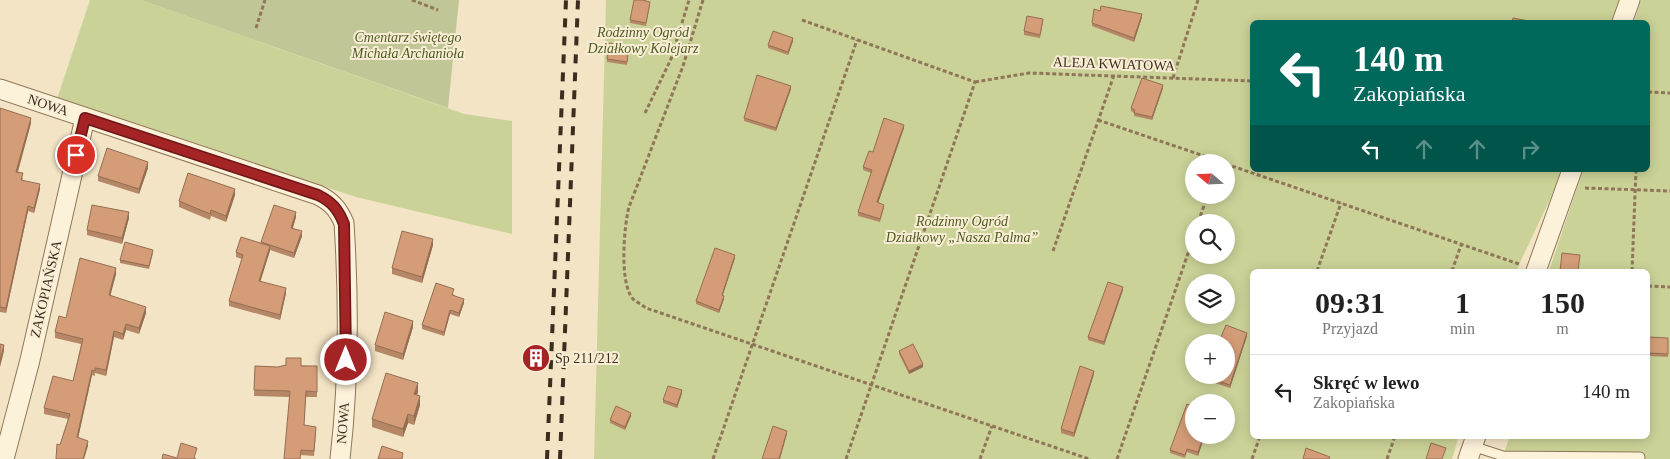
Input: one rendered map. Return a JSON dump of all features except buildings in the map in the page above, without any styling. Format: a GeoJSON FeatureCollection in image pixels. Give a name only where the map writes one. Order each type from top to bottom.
{"type":"FeatureCollection","features":[{"type":"Feature","properties":{"kind":"street"},"geometry":{"type":"LineString","coordinates":[[1623,20],[1630,0]]}},
{"type":"Feature","properties":{"kind":"street","name":"NOWA"},"geometry":{"type":"LineString","coordinates":[[0,89],[318,195],[330,201],[339,210],[344,224],[346,311],[346,376],[340,459]]}},
{"type":"Feature","properties":{"kind":"street","name":"ZAKOPIAŃSKA"},"geometry":{"type":"LineString","coordinates":[[4,459],[30,360],[85,118]]}},
{"type":"Feature","properties":{"kind":"street"},"geometry":{"type":"LineString","coordinates":[[1537,269],[1570,178]]}},
{"type":"Feature","properties":{"kind":"lane"},"geometry":{"type":"LineString","coordinates":[[1472,447],[1503,456],[1640,457]]}},
{"type":"Feature","properties":{"kind":"path"},"geometry":{"type":"LineString","coordinates":[[256,28],[265,0]]}},
{"type":"Feature","properties":{"kind":"path"},"geometry":{"type":"LineString","coordinates":[[412,0],[438,10]]}},
{"type":"Feature","properties":{"kind":"path"},"geometry":{"type":"LineString","coordinates":[[645,113],[671,60],[689,0]]}},
{"type":"Feature","properties":{"kind":"path"},"geometry":{"type":"LineString","coordinates":[[703,0],[683,66],[629,207],[624,228],[628,288],[633,298],[646,308],[1089,459]]}},
{"type":"Feature","properties":{"kind":"path"},"geometry":{"type":"LineString","coordinates":[[1173,78],[1198,0]]}},
{"type":"Feature","properties":{"kind":"path"},"geometry":{"type":"LineString","coordinates":[[802,20],[975,82],[846,459]]}},
{"type":"Feature","properties":{"kind":"path"},"geometry":{"type":"LineString","coordinates":[[713,459],[857,40]]}},
{"type":"Feature","properties":{"kind":"path","name":"ALEJA KWIATOWA"},"geometry":{"type":"LineString","coordinates":[[975,82],[1029,73],[1250,81]]}},
{"type":"Feature","properties":{"kind":"path"},"geometry":{"type":"LineString","coordinates":[[1053,250],[1114,75]]}},
{"type":"Feature","properties":{"kind":"path"},"geometry":{"type":"LineString","coordinates":[[1650,92],[1670,93]]}},
{"type":"Feature","properties":{"kind":"path"},"geometry":{"type":"LineString","coordinates":[[1098,120],[1197,154]]}},
{"type":"Feature","properties":{"kind":"path"},"geometry":{"type":"LineString","coordinates":[[1235,167],[1530,269]]}},
{"type":"Feature","properties":{"kind":"path"},"geometry":{"type":"LineString","coordinates":[[1632,269],[1636,172]]}},
{"type":"Feature","properties":{"kind":"path"},"geometry":{"type":"LineString","coordinates":[[1570,178],[1577,188],[1670,191]]}},
{"type":"Feature","properties":{"kind":"path"},"geometry":{"type":"LineString","coordinates":[[1318,269],[1341,203]]}},
{"type":"Feature","properties":{"kind":"path"},"geometry":{"type":"LineString","coordinates":[[1453,269],[1461,245]]}},
{"type":"Feature","properties":{"kind":"path"},"geometry":{"type":"LineString","coordinates":[[1117,459],[1185,262]]}},
{"type":"Feature","properties":{"kind":"path"},"geometry":{"type":"LineString","coordinates":[[1650,286],[1670,287]]}},
{"type":"Feature","properties":{"kind":"path"},"geometry":{"type":"LineString","coordinates":[[980,459],[992,426]]}},
{"type":"Feature","properties":{"kind":"path"},"geometry":{"type":"LineString","coordinates":[[1252,459],[1259,439]]}},
{"type":"Feature","properties":{"kind":"path"},"geometry":{"type":"LineString","coordinates":[[1387,459],[1394,439]]}},
{"type":"Feature","properties":{"kind":"green space"},"geometry":{"type":"Polygon","coordinates":[[[90,0],[141,0],[464,114],[512,121],[512,234],[356,197],[57,99],[90,0]]]}},
{"type":"Feature","properties":{"kind":"green space","name":"Cmentarz świętego Michała Archanioła"},"geometry":{"type":"Polygon","coordinates":[[[141,0],[459,0],[448,108],[141,0]]]}},
{"type":"Feature","properties":{"kind":"green space","name":"Rodzinny Ogród Działkowy „Nasza Palma”"},"geometry":{"type":"Polygon","coordinates":[[[606,0],[1619,0],[1612,20],[1250,20],[1250,172],[1560,172],[1552,195],[1517,269],[1250,269],[1250,439],[1458,439],[1452,459],[594,459],[606,0]]]}},
{"type":"Feature","properties":{"kind":"green space"},"geometry":{"type":"Polygon","coordinates":[[[1641,0],[1670,0],[1670,459],[1502,459],[1509,439],[1650,439],[1650,269],[1550,269],[1582,172],[1650,172],[1650,20],[1635,20],[1641,0]]]}},
{"type":"Feature","properties":{"kind":"railway"},"geometry":{"type":"LineString","coordinates":[[547,459],[566,0]]}},
{"type":"Feature","properties":{"kind":"railway"},"geometry":{"type":"LineString","coordinates":[[560,459],[578,0]]}},
{"type":"Feature","properties":{"kind":"place","name":"Sp 211/212"},"geometry":{"type":"Point","coordinates":[536,358]}},
{"type":"Feature","properties":{"kind":"route"},"geometry":{"type":"LineString","coordinates":[[76,155],[85,118],[318,195],[330,201],[339,210],[344,224],[346,360]]}},
{"type":"Feature","properties":{"kind":"park label","name":"Rodzinny Ogród Działkowy Kolejarz"},"geometry":{"type":"Point","coordinates":[643,40]}}]}
